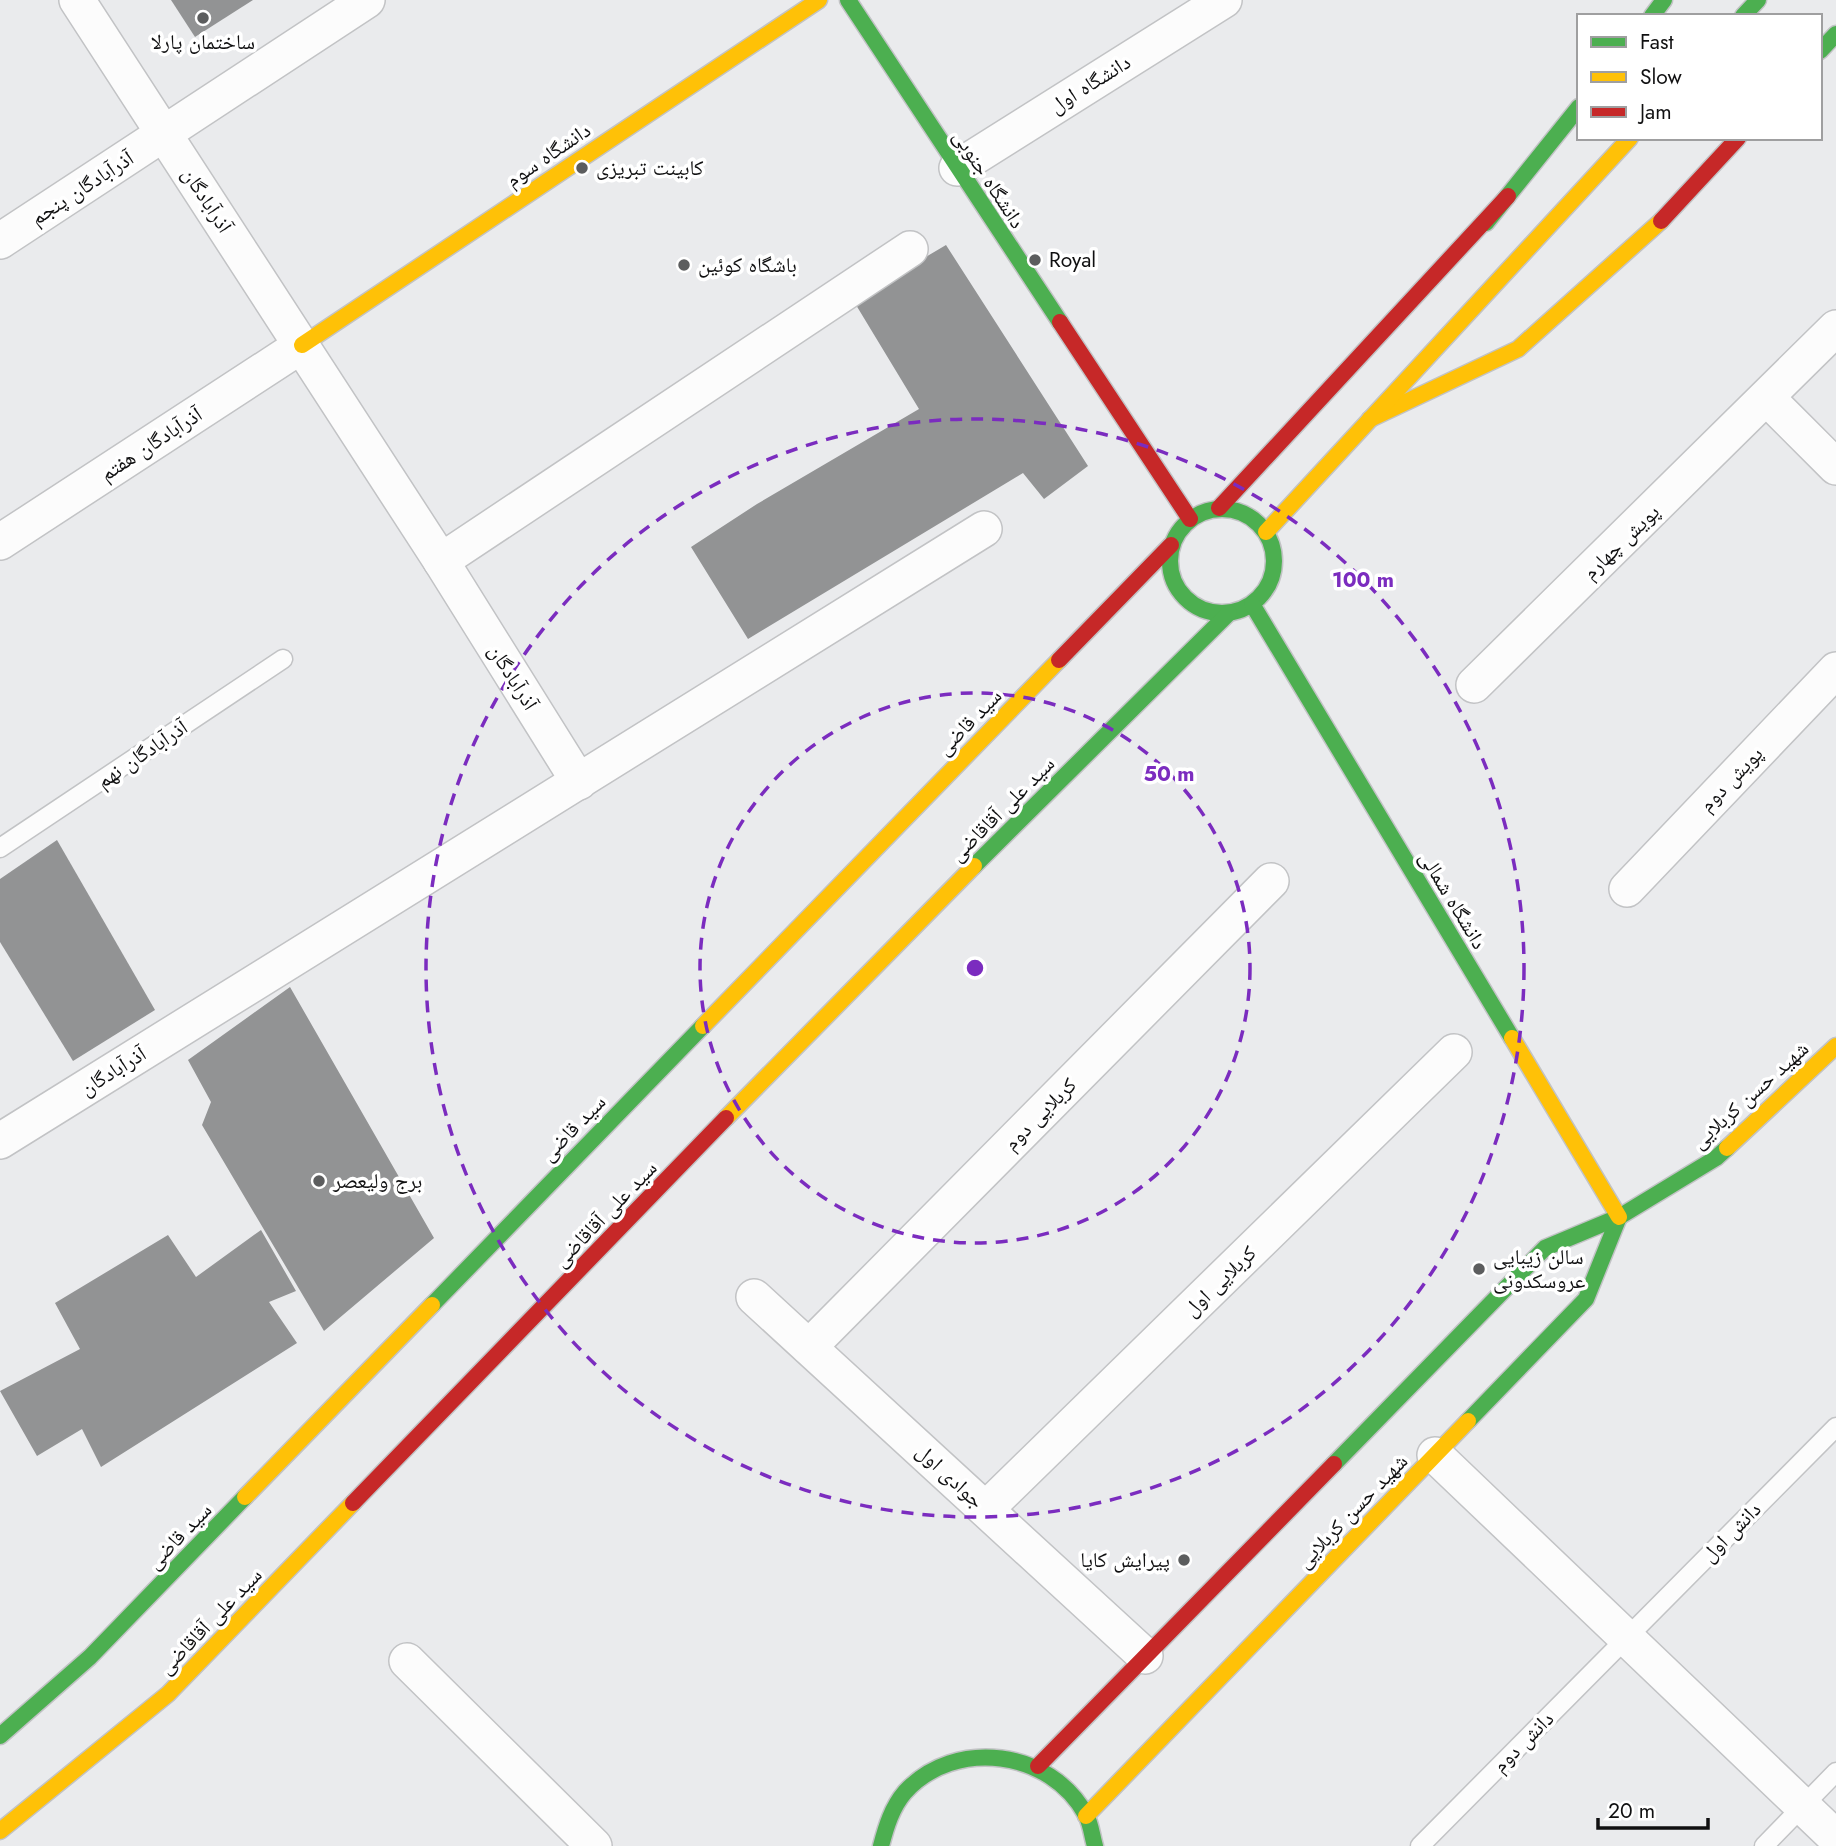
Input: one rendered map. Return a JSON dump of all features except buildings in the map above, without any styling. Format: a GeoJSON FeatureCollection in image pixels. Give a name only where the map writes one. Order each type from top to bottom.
{"type":"FeatureCollection","features":[{"type":"Feature","properties":{"kind":"main road","name":"دانشگاه سوم"},"geometry":{"type":"LineString","coordinates":[[302,345],[818,0]]}},
{"type":"Feature","properties":{"kind":"main road","name":"دانشگاه جنوبی"},"geometry":{"type":"LineString","coordinates":[[848,0],[1190,519]]}},
{"type":"Feature","properties":{"kind":"main road"},"geometry":{"type":"LineString","coordinates":[[1668,14],[1680,0]]}},
{"type":"Feature","properties":{"kind":"main road"},"geometry":{"type":"LineString","coordinates":[[1746,14],[1758,0]]}},
{"type":"Feature","properties":{"kind":"main road"},"geometry":{"type":"LineString","coordinates":[[1822,49],[1836,34]]}},
{"type":"Feature","properties":{"kind":"main road"},"geometry":{"type":"LineString","coordinates":[[1486,223],[1577,109]]}},
{"type":"Feature","properties":{"kind":"main road"},"geometry":{"type":"LineString","coordinates":[[1219,508],[1245,514],[1266,531],[1274,551],[1274,572],[1266,590],[1252,604],[1229,613],[1207,612],[1189,602],[1175,586],[1169,566],[1171,545],[1190,519],[1219,508],[1486,223],[1577,118]]}},
{"type":"Feature","properties":{"kind":"main road"},"geometry":{"type":"LineString","coordinates":[[1266,531],[1628,140]]}},
{"type":"Feature","properties":{"kind":"main road"},"geometry":{"type":"LineString","coordinates":[[1370,419],[1518,349],[1650,233],[1736,140]]}},
{"type":"Feature","properties":{"kind":"main road","name":"سید قاضی"},"geometry":{"type":"LineString","coordinates":[[0,1735],[90,1657],[1171,545]]}},
{"type":"Feature","properties":{"kind":"main road","name":"دانشگاه شمالی"},"geometry":{"type":"LineString","coordinates":[[1252,604],[1619,1216]]}},
{"type":"Feature","properties":{"kind":"main road","name":"سید علی آقاقاضی"},"geometry":{"type":"LineString","coordinates":[[0,1831],[168,1694],[867,973],[1229,613]]}},
{"type":"Feature","properties":{"kind":"main road","name":"شهید حسن کربلایی"},"geometry":{"type":"LineString","coordinates":[[1038,1766],[1545,1248],[1619,1216],[1716,1158],[1836,1046]]}},
{"type":"Feature","properties":{"kind":"main road","name":"شهید حسن کربلایی"},"geometry":{"type":"LineString","coordinates":[[1086,1816],[1586,1299],[1619,1216]]}},
{"type":"Feature","properties":{"kind":"main road"},"geometry":{"type":"LineString","coordinates":[[881,1846],[888,1819],[907,1790],[935,1768],[968,1756],[1004,1756],[1038,1766],[1066,1787],[1086,1816],[1095,1846]]}},
{"type":"Feature","properties":{"kind":"street","name":"آذرآبادگان"},"geometry":{"type":"LineString","coordinates":[[0,1141],[579,782],[441,561],[77,0]]}},
{"type":"Feature","properties":{"kind":"street","name":"آذرآبادگان پنجم"},"geometry":{"type":"LineString","coordinates":[[0,242],[367,0]]}},
{"type":"Feature","properties":{"kind":"street","name":"دانشگاه اول"},"geometry":{"type":"LineString","coordinates":[[957,168],[1224,0]]}},
{"type":"Feature","properties":{"kind":"street"},"geometry":{"type":"LineString","coordinates":[[441,561],[910,249]]}},
{"type":"Feature","properties":{"kind":"street","name":"پویش چهارم"},"geometry":{"type":"LineString","coordinates":[[1474,685],[1836,328]]}},
{"type":"Feature","properties":{"kind":"street","name":"آذرآبادگان هفتم"},"geometry":{"type":"LineString","coordinates":[[0,542],[302,345]]}},
{"type":"Feature","properties":{"kind":"street"},"geometry":{"type":"LineString","coordinates":[[1767,398],[1836,467]]}},
{"type":"Feature","properties":{"kind":"street"},"geometry":{"type":"LineString","coordinates":[[579,782],[984,529]]}},
{"type":"Feature","properties":{"kind":"street","name":"پویش دوم"},"geometry":{"type":"LineString","coordinates":[[1627,889],[1836,670]]}},
{"type":"Feature","properties":{"kind":"street","name":"کربلایی دوم"},"geometry":{"type":"LineString","coordinates":[[809,1347],[1271,881]]}},
{"type":"Feature","properties":{"kind":"street","name":"کربلایی اول"},"geometry":{"type":"LineString","coordinates":[[986,1509],[1454,1052]]}},
{"type":"Feature","properties":{"kind":"street","name":"جوادی اول"},"geometry":{"type":"LineString","coordinates":[[754,1297],[1145,1656]]}},
{"type":"Feature","properties":{"kind":"street"},"geometry":{"type":"LineString","coordinates":[[1435,1455],[1836,1838]]}},
{"type":"Feature","properties":{"kind":"street"},"geometry":{"type":"LineString","coordinates":[[407,1661],[594,1846]]}},
{"type":"Feature","properties":{"kind":"lane","name":"آذرآبادگان نهم"},"geometry":{"type":"LineString","coordinates":[[0,848],[283,659]]}},
{"type":"Feature","properties":{"kind":"lane","name":"دانش اول"},"geometry":{"type":"LineString","coordinates":[[1626,1637],[1836,1427]]}},
{"type":"Feature","properties":{"kind":"lane","name":"دانش دوم"},"geometry":{"type":"LineString","coordinates":[[1420,1846],[1626,1637]]}},
{"type":"Feature","properties":{"kind":"lane"},"geometry":{"type":"LineString","coordinates":[[1764,1846],[1836,1772]]}},
{"type":"Feature","properties":{"kind":"traffic: fast"},"geometry":{"type":"LineString","coordinates":[[848,0],[1060,322]]}},
{"type":"Feature","properties":{"kind":"traffic: fast"},"geometry":{"type":"LineString","coordinates":[[1654,14],[1664,0]]}},
{"type":"Feature","properties":{"kind":"traffic: fast"},"geometry":{"type":"LineString","coordinates":[[1745,14],[1758,0]]}},
{"type":"Feature","properties":{"kind":"traffic: fast"},"geometry":{"type":"LineString","coordinates":[[1822,49],[1836,34]]}},
{"type":"Feature","properties":{"kind":"traffic: fast"},"geometry":{"type":"LineString","coordinates":[[1486,223],[1577,109]]}},
{"type":"Feature","properties":{"kind":"traffic: fast"},"geometry":{"type":"LineString","coordinates":[[1222,509],[1242,513],[1259,524],[1270,541],[1274,561],[1270,581],[1259,598],[1242,609],[1222,613],[1202,609],[1185,598],[1174,581],[1170,561],[1174,541],[1185,524],[1202,513],[1222,509]]}},
{"type":"Feature","properties":{"kind":"traffic: fast"},"geometry":{"type":"LineString","coordinates":[[1252,604],[1512,1038]]}},
{"type":"Feature","properties":{"kind":"traffic: fast"},"geometry":{"type":"LineString","coordinates":[[974,866],[1229,613]]}},
{"type":"Feature","properties":{"kind":"traffic: fast"},"geometry":{"type":"LineString","coordinates":[[432,1305],[703,1026]]}},
{"type":"Feature","properties":{"kind":"traffic: fast"},"geometry":{"type":"LineString","coordinates":[[1334,1464],[1545,1248],[1619,1217],[1716,1158],[1727,1148]]}},
{"type":"Feature","properties":{"kind":"traffic: fast"},"geometry":{"type":"LineString","coordinates":[[1468,1421],[1586,1299],[1619,1217]]}},
{"type":"Feature","properties":{"kind":"traffic: fast"},"geometry":{"type":"LineString","coordinates":[[0,1736],[90,1657],[245,1497]]}},
{"type":"Feature","properties":{"kind":"traffic: fast"},"geometry":{"type":"LineString","coordinates":[[881,1846],[893,1811],[905,1792],[926,1775],[949,1763],[975,1758],[1001,1758],[1027,1765],[1050,1776],[1070,1793],[1086,1815],[1095,1846]]}},
{"type":"Feature","properties":{"kind":"traffic: slow"},"geometry":{"type":"LineString","coordinates":[[302,345],[819,0]]}},
{"type":"Feature","properties":{"kind":"traffic: slow"},"geometry":{"type":"LineString","coordinates":[[1266,532],[1628,140]]}},
{"type":"Feature","properties":{"kind":"traffic: slow"},"geometry":{"type":"LineString","coordinates":[[1370,419],[1518,349],[1661,221]]}},
{"type":"Feature","properties":{"kind":"traffic: slow"},"geometry":{"type":"LineString","coordinates":[[703,1026],[1059,660]]}},
{"type":"Feature","properties":{"kind":"traffic: slow"},"geometry":{"type":"LineString","coordinates":[[726,1118],[974,866]]}},
{"type":"Feature","properties":{"kind":"traffic: slow"},"geometry":{"type":"LineString","coordinates":[[1512,1038],[1619,1217]]}},
{"type":"Feature","properties":{"kind":"traffic: slow"},"geometry":{"type":"LineString","coordinates":[[1727,1148],[1836,1046]]}},
{"type":"Feature","properties":{"kind":"traffic: slow"},"geometry":{"type":"LineString","coordinates":[[245,1497],[432,1305]]}},
{"type":"Feature","properties":{"kind":"traffic: slow"},"geometry":{"type":"LineString","coordinates":[[1086,1816],[1468,1421]]}},
{"type":"Feature","properties":{"kind":"traffic: slow"},"geometry":{"type":"LineString","coordinates":[[0,1831],[168,1694],[353,1503]]}},
{"type":"Feature","properties":{"kind":"traffic: jam"},"geometry":{"type":"LineString","coordinates":[[1661,221],[1736,140]]}},
{"type":"Feature","properties":{"kind":"traffic: jam"},"geometry":{"type":"LineString","coordinates":[[1219,508],[1508,196]]}},
{"type":"Feature","properties":{"kind":"traffic: jam"},"geometry":{"type":"LineString","coordinates":[[1060,322],[1190,519]]}},
{"type":"Feature","properties":{"kind":"traffic: jam"},"geometry":{"type":"LineString","coordinates":[[1059,660],[1171,545]]}},
{"type":"Feature","properties":{"kind":"traffic: jam"},"geometry":{"type":"LineString","coordinates":[[353,1503],[726,1118]]}},
{"type":"Feature","properties":{"kind":"traffic: jam"},"geometry":{"type":"LineString","coordinates":[[1038,1766],[1334,1464]]}},
{"type":"Feature","properties":{"kind":"place","name":"ساختمان پارلا"},"geometry":{"type":"Point","coordinates":[203,18]}},
{"type":"Feature","properties":{"kind":"place","name":"کابینت تبریزی"},"geometry":{"type":"Point","coordinates":[582,168]}},
{"type":"Feature","properties":{"kind":"place","name":"Royal"},"geometry":{"type":"Point","coordinates":[1035,260]}},
{"type":"Feature","properties":{"kind":"place","name":"باشگاه کوئین"},"geometry":{"type":"Point","coordinates":[684,265]}},
{"type":"Feature","properties":{"kind":"place","name":"برج ولیعصر"},"geometry":{"type":"Point","coordinates":[319,1181]}},
{"type":"Feature","properties":{"kind":"place","name":"سالن زیبایی عروسکدونی"},"geometry":{"type":"Point","coordinates":[1479,1269]}},
{"type":"Feature","properties":{"kind":"place","name":"پیرایش کایا"},"geometry":{"type":"Point","coordinates":[1184,1560]}}]}
